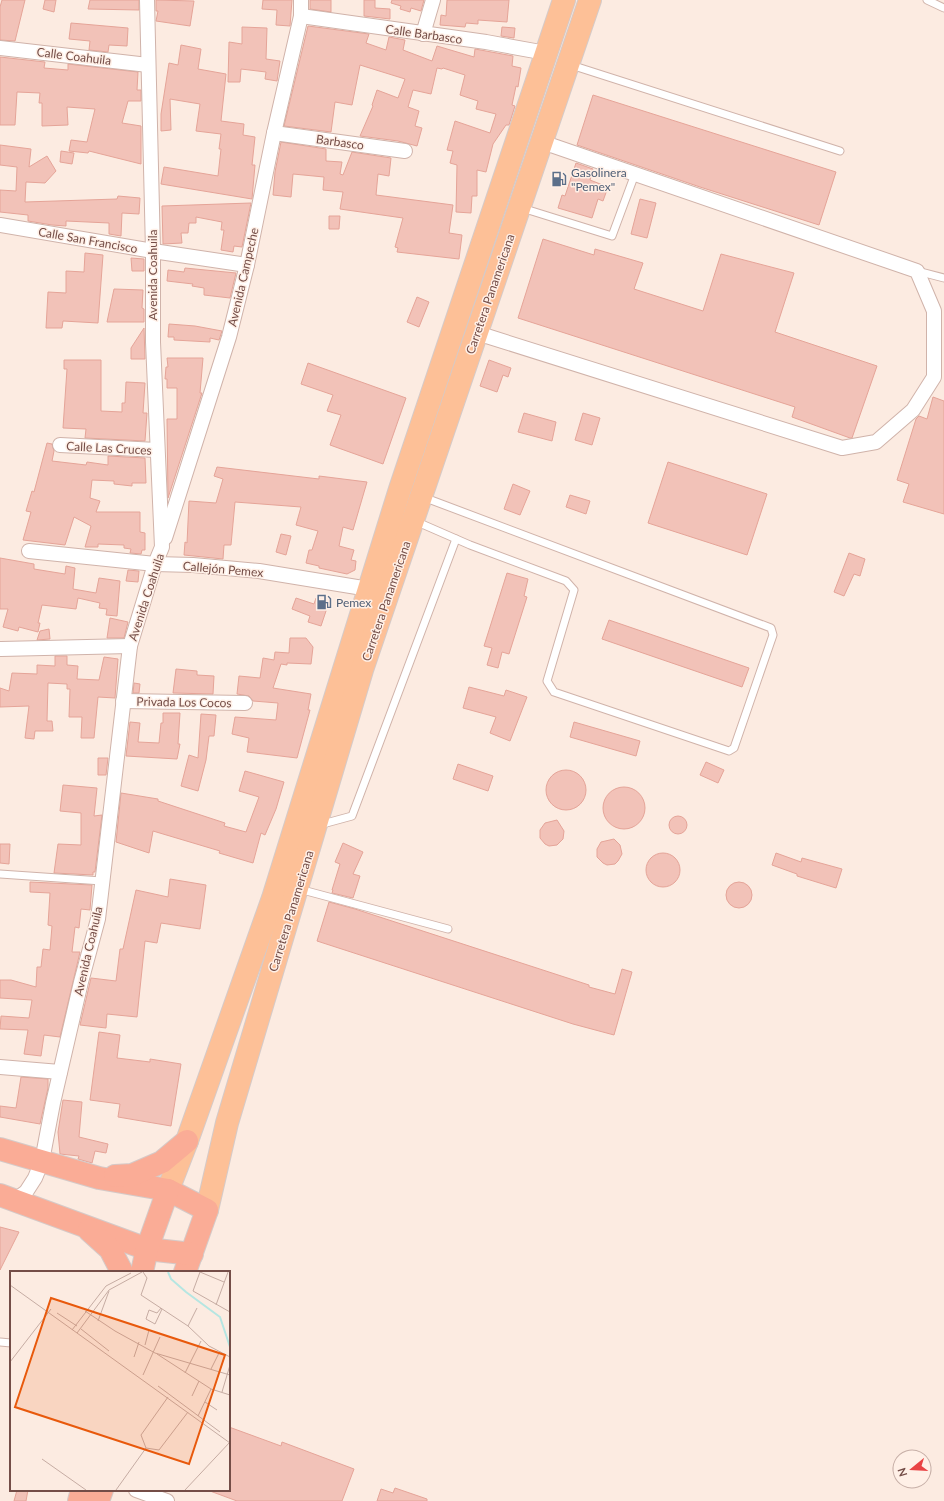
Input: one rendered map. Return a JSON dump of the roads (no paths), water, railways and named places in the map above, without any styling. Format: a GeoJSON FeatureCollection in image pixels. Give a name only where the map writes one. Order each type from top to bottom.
{"type":"FeatureCollection","features":[{"type":"Feature","properties":{"kind":"highway"},"geometry":{"type":"LineString","coordinates":[[99,1178],[132,1175],[138,1173],[162,1162],[187,1141]]}},
{"type":"Feature","properties":{"kind":"highway"},"geometry":{"type":"LineString","coordinates":[[0,1149],[99,1178],[168,1190],[207,1210],[189,1263],[7,1198]]}},
{"type":"Feature","properties":{"kind":"highway"},"geometry":{"type":"LineString","coordinates":[[142,1271],[147,1249],[168,1190]]}},
{"type":"Feature","properties":{"kind":"highway"},"geometry":{"type":"LineString","coordinates":[[84,1225],[110,1249],[121,1271]]}},
{"type":"Feature","properties":{"kind":"highway"},"geometry":{"type":"LineString","coordinates":[[79,1501],[82,1491]]}},
{"type":"Feature","properties":{"kind":"highway"},"geometry":{"type":"LineString","coordinates":[[98,1501],[102,1491]]}},
{"type":"Feature","properties":{"kind":"main road","name":"Carretera Panamericana"},"geometry":{"type":"LineString","coordinates":[[207,1210],[227,1124],[362,670],[403,516],[546,52],[564,0]]}},
{"type":"Feature","properties":{"kind":"main road","name":"Carretera Panamericana"},"geometry":{"type":"LineString","coordinates":[[411,493],[477,333],[590,0]]}},
{"type":"Feature","properties":{"kind":"main road","name":"Carretera Panamericana"},"geometry":{"type":"LineString","coordinates":[[168,1190],[187,1141],[273,898],[369,589],[403,516]]}},
{"type":"Feature","properties":{"kind":"street","name":"Avenida Coahuila"},"geometry":{"type":"LineString","coordinates":[[7,1198],[26,1192],[35,1178],[42,1161],[60,1072],[98,919],[130,646],[155,564],[162,547],[153,342],[153,252],[147,0]]}},
{"type":"Feature","properties":{"kind":"street","name":"Avenida Campeche"},"geometry":{"type":"LineString","coordinates":[[162,547],[230,337],[301,16],[301,0]]}},
{"type":"Feature","properties":{"kind":"street"},"geometry":{"type":"LineString","coordinates":[[424,34],[433,0]]}},
{"type":"Feature","properties":{"kind":"street","name":"Calle Barbasco"},"geometry":{"type":"LineString","coordinates":[[301,16],[546,52]]}},
{"type":"Feature","properties":{"kind":"street","name":"Calle Coahuila"},"geometry":{"type":"LineString","coordinates":[[0,48],[148,65]]}},
{"type":"Feature","properties":{"kind":"street","name":"Barbasco"},"geometry":{"type":"LineString","coordinates":[[274,133],[405,151]]}},
{"type":"Feature","properties":{"kind":"street"},"geometry":{"type":"LineString","coordinates":[[477,333],[842,448],[876,442],[913,410],[939,378],[934,311],[917,271],[542,142]]}},
{"type":"Feature","properties":{"kind":"street","name":"Calle San Francisco"},"geometry":{"type":"LineString","coordinates":[[0,225],[153,252],[247,265]]}},
{"type":"Feature","properties":{"kind":"street","name":"Calle Las Cruces"},"geometry":{"type":"LineString","coordinates":[[60,445],[157,450]]}},
{"type":"Feature","properties":{"kind":"street","name":"Callejón Pemex"},"geometry":{"type":"LineString","coordinates":[[28,551],[155,564],[259,571],[369,589]]}},
{"type":"Feature","properties":{"kind":"street"},"geometry":{"type":"LineString","coordinates":[[1,649],[130,646]]}},
{"type":"Feature","properties":{"kind":"street","name":"Privada Los Cocos"},"geometry":{"type":"LineString","coordinates":[[123,701],[245,703]]}},
{"type":"Feature","properties":{"kind":"street"},"geometry":{"type":"LineString","coordinates":[[0,1067],[60,1072]]}},
{"type":"Feature","properties":{"kind":"street"},"geometry":{"type":"LineString","coordinates":[[139,1491],[167,1501]]}},
{"type":"Feature","properties":{"kind":"lane"},"geometry":{"type":"LineString","coordinates":[[927,0],[944,8]]}},
{"type":"Feature","properties":{"kind":"lane"},"geometry":{"type":"LineString","coordinates":[[568,64],[840,151]]}},
{"type":"Feature","properties":{"kind":"lane"},"geometry":{"type":"LineString","coordinates":[[520,208],[612,236],[635,174]]}},
{"type":"Feature","properties":{"kind":"lane"},"geometry":{"type":"LineString","coordinates":[[917,271],[944,278]]}},
{"type":"Feature","properties":{"kind":"lane"},"geometry":{"type":"LineString","coordinates":[[403,516],[456,539],[566,581],[574,590],[547,681],[554,692],[729,751],[734,748],[773,635],[771,628],[411,493]]}},
{"type":"Feature","properties":{"kind":"lane"},"geometry":{"type":"LineString","coordinates":[[316,826],[352,816],[456,539]]}},
{"type":"Feature","properties":{"kind":"lane"},"geometry":{"type":"LineString","coordinates":[[0,874],[102,882]]}},
{"type":"Feature","properties":{"kind":"lane"},"geometry":{"type":"LineString","coordinates":[[298,888],[448,929]]}},
{"type":"Feature","properties":{"kind":"lane"},"geometry":{"type":"LineString","coordinates":[[0,1342],[10,1343]]}},
{"type":"Feature","properties":{"kind":"place","name":"Gasolinera \"Pemex\""},"geometry":{"type":"Point","coordinates":[559,179]}},
{"type":"Feature","properties":{"kind":"place","name":"Pemex"},"geometry":{"type":"Point","coordinates":[324,602]}}]}
